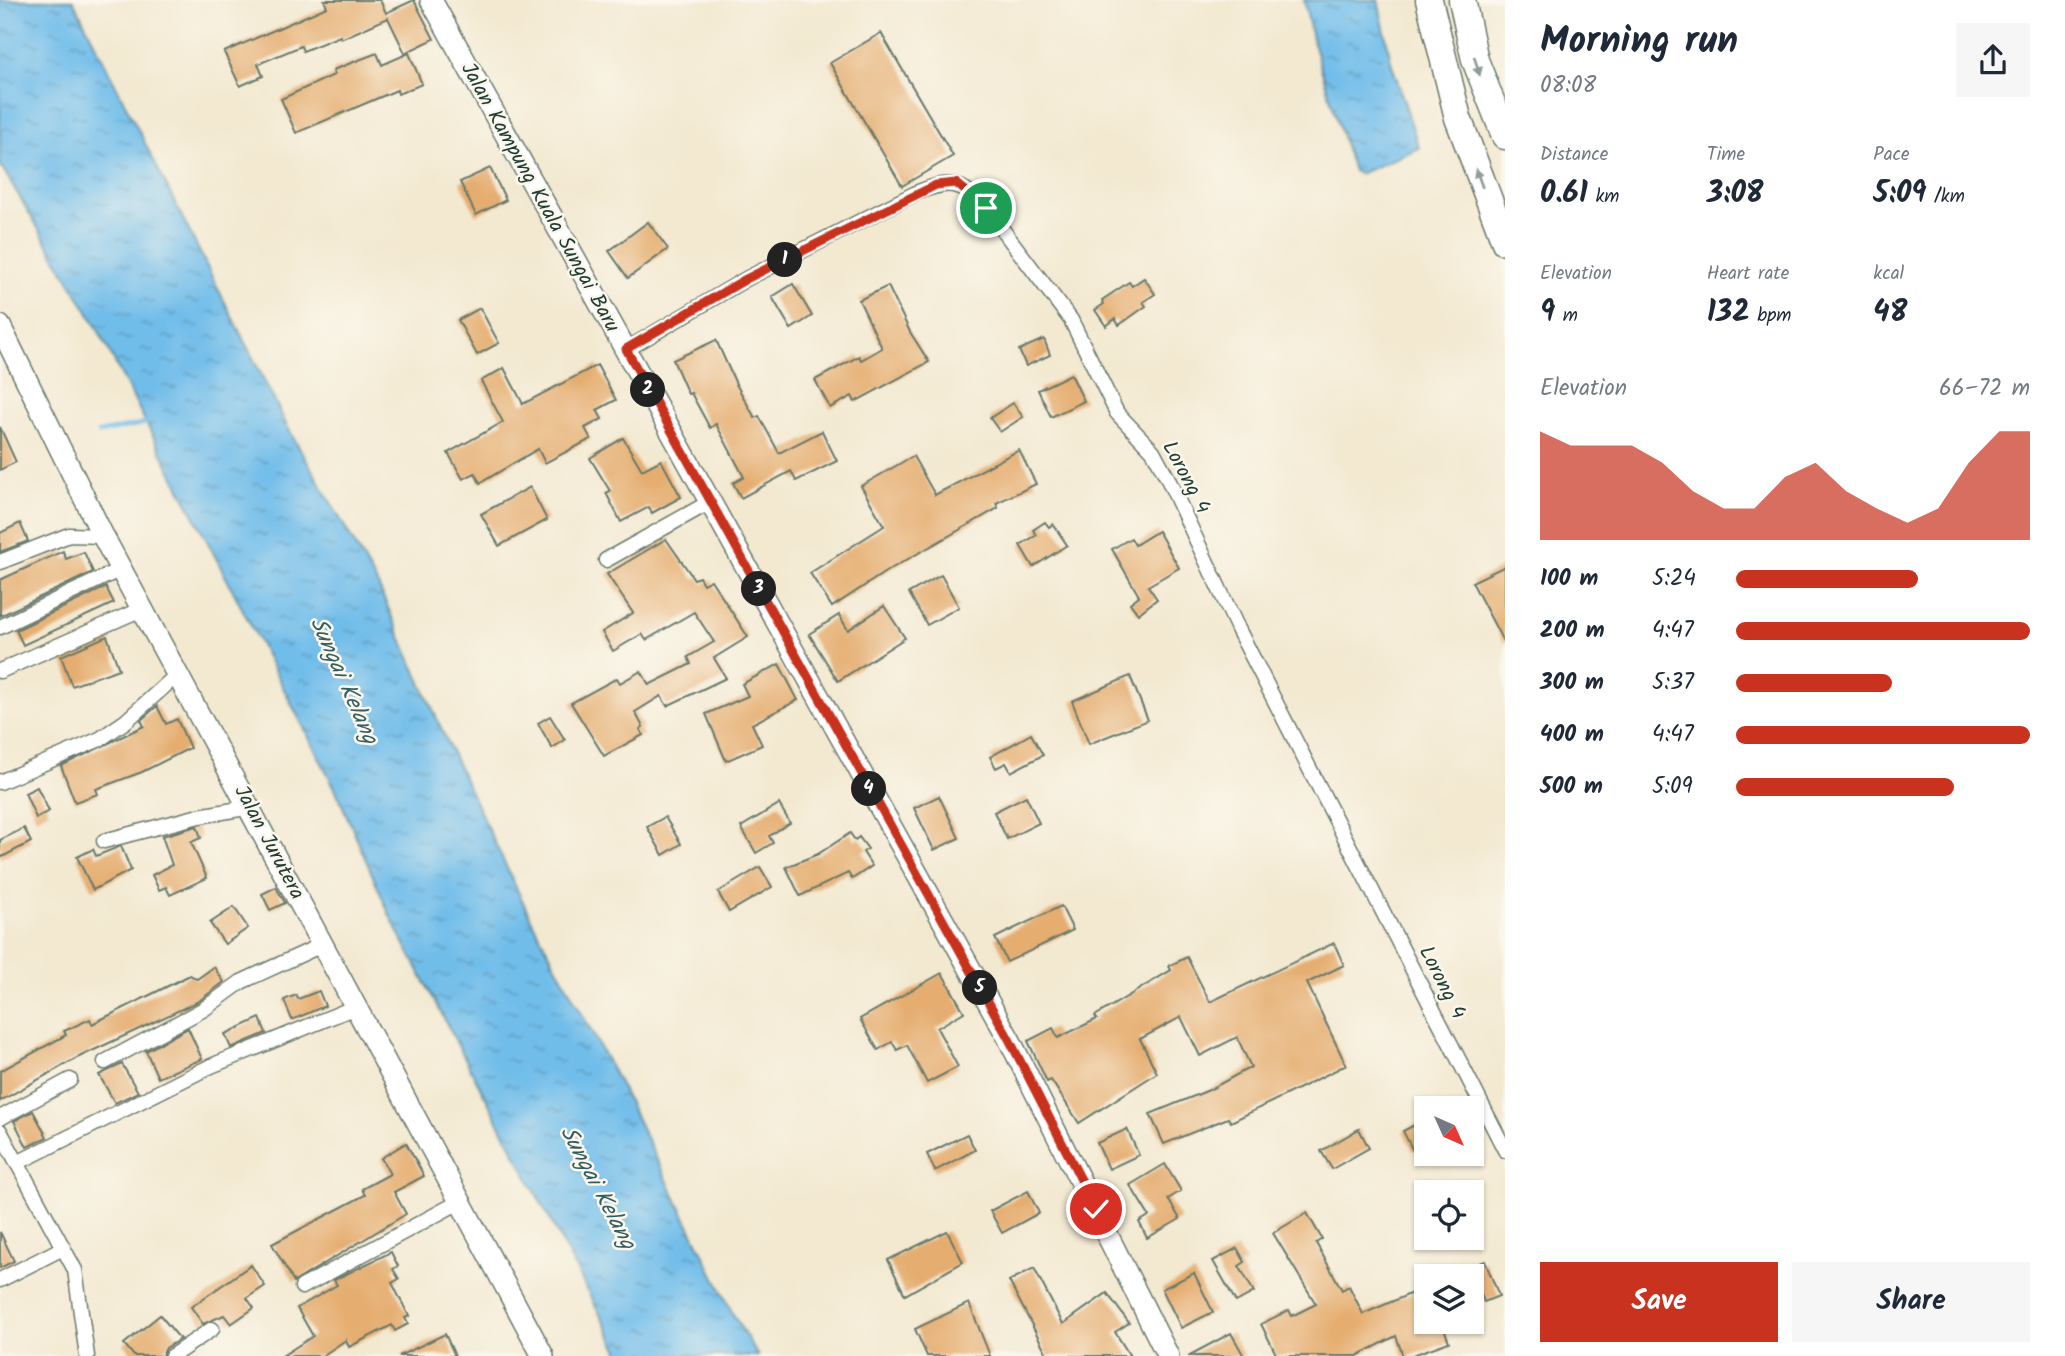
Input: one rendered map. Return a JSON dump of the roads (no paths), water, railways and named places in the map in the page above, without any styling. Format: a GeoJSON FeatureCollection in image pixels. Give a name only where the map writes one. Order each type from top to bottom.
{"type":"FeatureCollection","features":[{"type":"Feature","properties":{"kind":"highway"},"geometry":{"type":"LineString","coordinates":[[1429,0],[1458,118],[1505,242]]}},
{"type":"Feature","properties":{"kind":"highway"},"geometry":{"type":"LineString","coordinates":[[1462,0],[1475,60],[1505,136]]}},
{"type":"Feature","properties":{"kind":"street","name":"Jalan Kampung Kuala Sungai Baru"},"geometry":{"type":"LineString","coordinates":[[431,0],[1009,1039],[1168,1356]]}},
{"type":"Feature","properties":{"kind":"street","name":"Lorong 4"},"geometry":{"type":"LineString","coordinates":[[626,349],[746,279],[916,193],[936,185],[956,183],[970,192],[986,208],[1071,320],[1117,412],[1153,451],[1238,629],[1505,1150]]}},
{"type":"Feature","properties":{"kind":"street","name":"Jalan Jurutera"},"geometry":{"type":"LineString","coordinates":[[1,331],[103,536],[123,568],[543,1356]]}},
{"type":"Feature","properties":{"kind":"street"},"geometry":{"type":"LineString","coordinates":[[606,560],[710,502]]}},
{"type":"Feature","properties":{"kind":"street"},"geometry":{"type":"LineString","coordinates":[[0,562],[69,536],[103,536]]}},
{"type":"Feature","properties":{"kind":"street"},"geometry":{"type":"LineString","coordinates":[[0,627],[123,568]]}},
{"type":"Feature","properties":{"kind":"street"},"geometry":{"type":"LineString","coordinates":[[0,671],[144,608]]}},
{"type":"Feature","properties":{"kind":"street"},"geometry":{"type":"LineString","coordinates":[[0,782],[100,739],[126,722],[179,673]]}},
{"type":"Feature","properties":{"kind":"street"},"geometry":{"type":"LineString","coordinates":[[104,841],[199,816],[251,807]]}},
{"type":"Feature","properties":{"kind":"street"},"geometry":{"type":"LineString","coordinates":[[105,1062],[204,1009],[240,982],[324,944]]}},
{"type":"Feature","properties":{"kind":"street"},"geometry":{"type":"LineString","coordinates":[[17,1163],[211,1066],[358,1006]]}},
{"type":"Feature","properties":{"kind":"street"},"geometry":{"type":"LineString","coordinates":[[0,1118],[70,1080]]}},
{"type":"Feature","properties":{"kind":"street"},"geometry":{"type":"LineString","coordinates":[[0,1131],[75,1270],[88,1356]]}},
{"type":"Feature","properties":{"kind":"street"},"geometry":{"type":"LineString","coordinates":[[302,1287],[461,1201]]}},
{"type":"Feature","properties":{"kind":"street"},"geometry":{"type":"LineString","coordinates":[[0,1280],[63,1248]]}},
{"type":"Feature","properties":{"kind":"street"},"geometry":{"type":"LineString","coordinates":[[172,1356],[212,1329]]}},
{"type":"Feature","properties":{"kind":"water","name":"Sungai Kelang"},"geometry":{"type":"Polygon","coordinates":[[[0,0],[73,0],[288,428],[377,583],[452,753],[533,923],[618,1081],[734,1316],[758,1356],[622,1356],[391,918],[335,788],[94,322],[0,164],[0,0]]]}},
{"type":"Feature","properties":{"kind":"water"},"geometry":{"type":"Polygon","coordinates":[[[1304,0],[1378,0],[1391,61],[1419,148],[1359,174],[1353,171],[1313,43],[1304,0]]]}},
{"type":"Feature","properties":{"kind":"waterway"},"geometry":{"type":"LineString","coordinates":[[99,433],[146,423],[148,420]]}}]}
